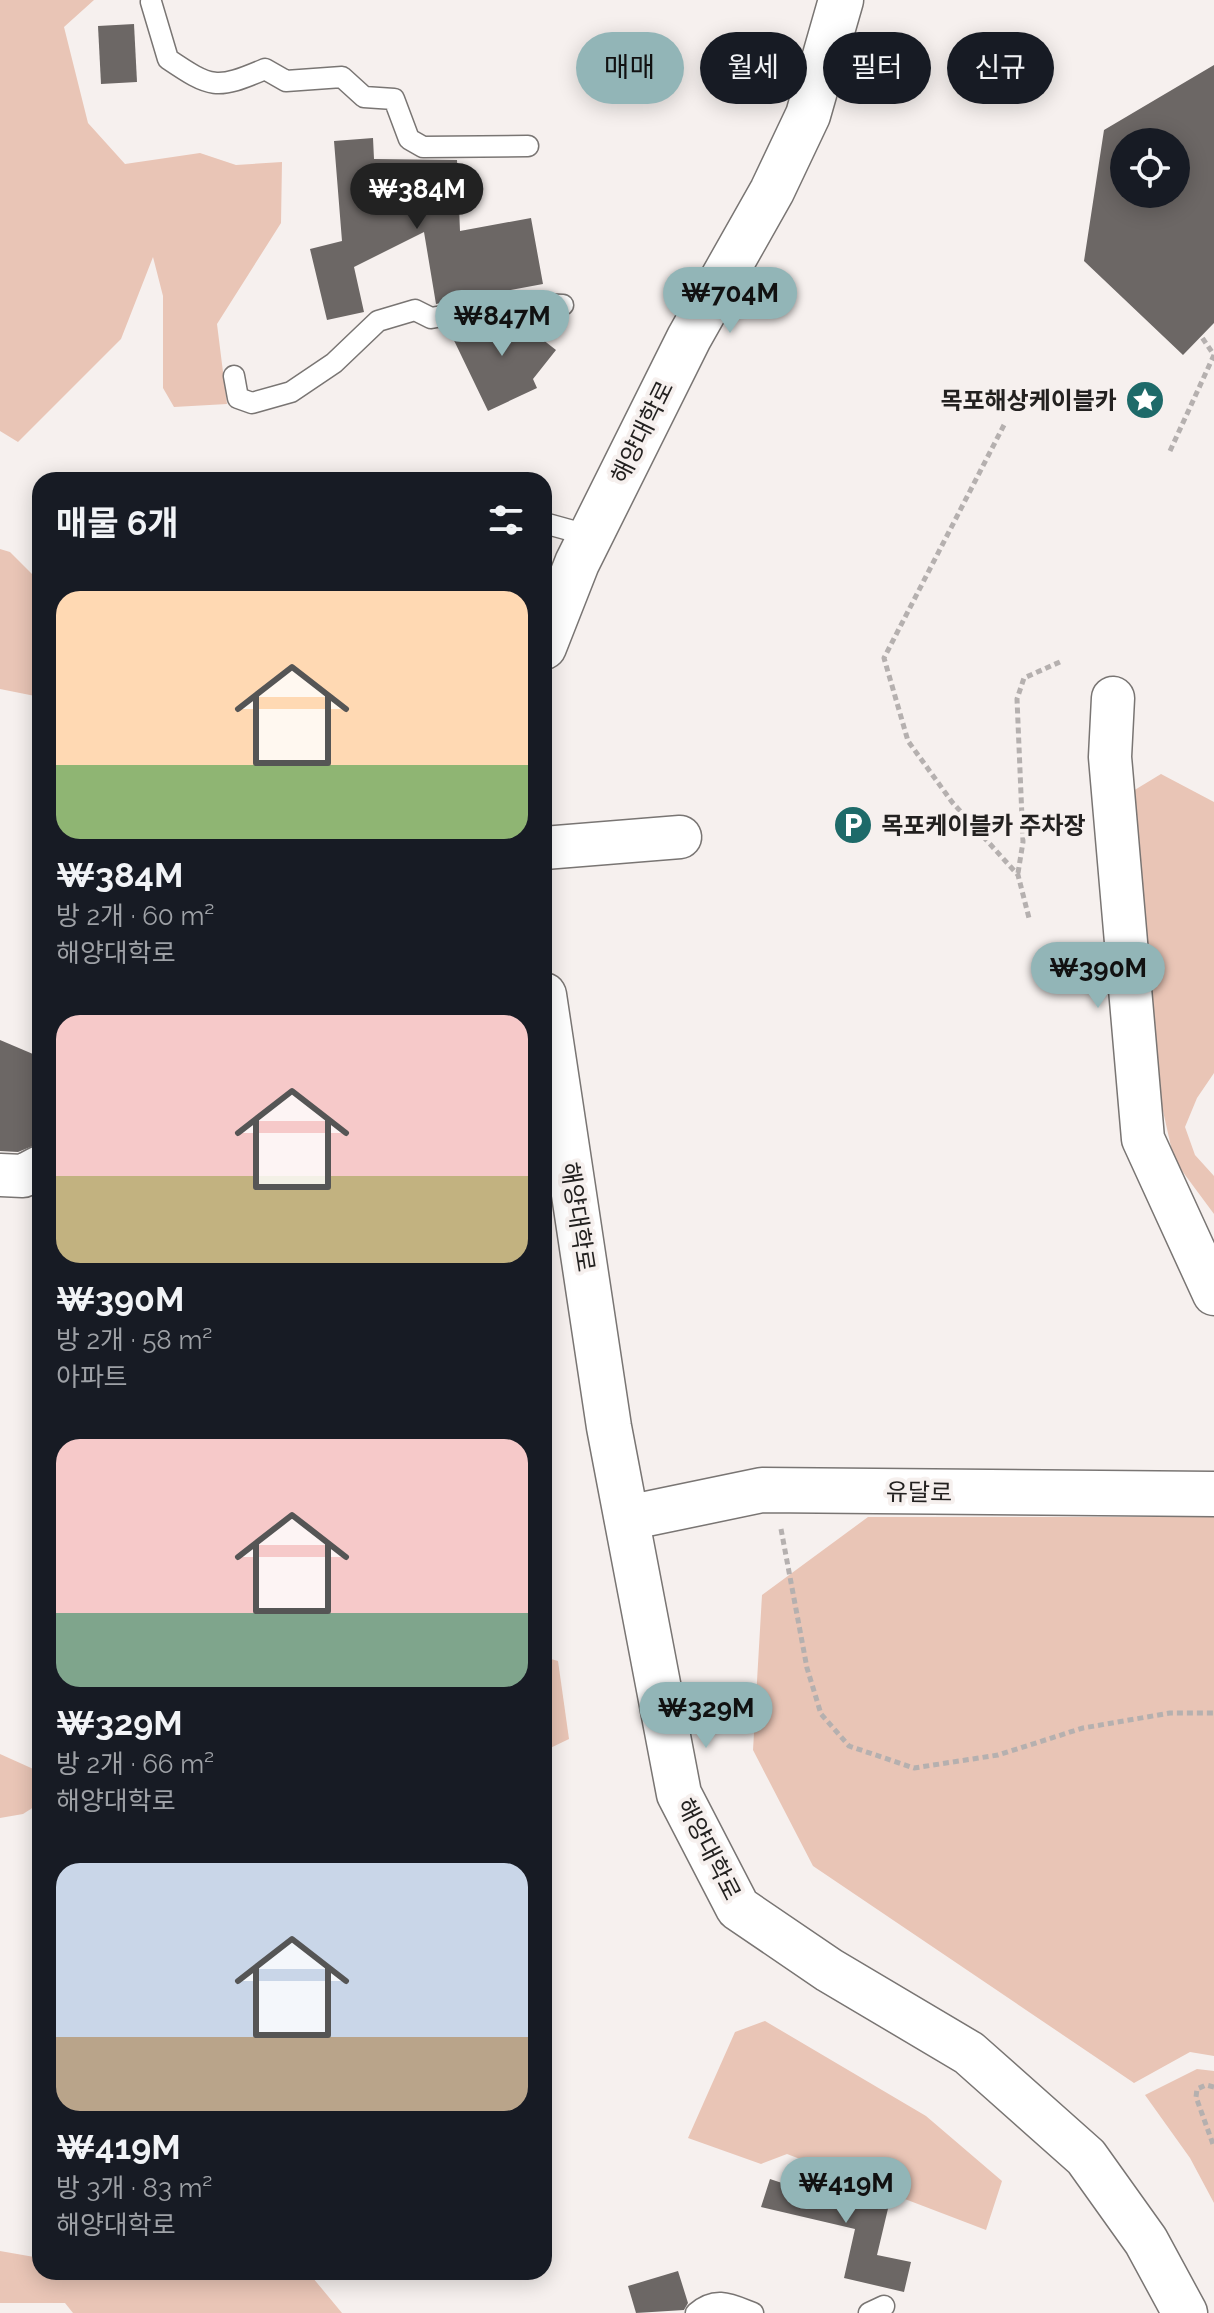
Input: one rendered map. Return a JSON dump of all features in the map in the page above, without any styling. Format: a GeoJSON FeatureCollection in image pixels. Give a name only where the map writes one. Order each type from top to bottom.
{"type":"FeatureCollection","features":[{"type":"Feature","properties":{"kind":"street","name":"해양대학로"},"geometry":{"type":"LineString","coordinates":[[552,628],[591,536],[689,338],[772,191],[808,115],[841,0]]}},
{"type":"Feature","properties":{"kind":"street"},"geometry":{"type":"LineString","coordinates":[[1113,698],[1110,757],[1143,1139],[1214,1294]]}},
{"type":"Feature","properties":{"kind":"street"},"geometry":{"type":"LineString","coordinates":[[552,847],[680,837]]}},
{"type":"Feature","properties":{"kind":"street","name":"해양대학로"},"geometry":{"type":"LineString","coordinates":[[552,1048],[609,1427],[679,1794],[738,1908],[829,1970],[969,2053],[1086,2157],[1146,2241],[1185,2313]]}},
{"type":"Feature","properties":{"kind":"street"},"geometry":{"type":"LineString","coordinates":[[0,1175],[23,1176],[32,1171]]}},
{"type":"Feature","properties":{"kind":"street","name":"유달로"},"geometry":{"type":"LineString","coordinates":[[627,1518],[762,1490],[1214,1494]]}},
{"type":"Feature","properties":{"kind":"lane"},"geometry":{"type":"LineString","coordinates":[[151,2],[168,59],[203,83],[235,81],[265,69],[286,81],[342,77],[364,97],[394,99],[409,139],[423,147],[528,146]]}},
{"type":"Feature","properties":{"kind":"lane"},"geometry":{"type":"LineString","coordinates":[[234,376],[238,398],[252,403],[291,392],[334,363],[378,321],[403,313],[415,310],[431,318],[516,303],[563,305]]}},
{"type":"Feature","properties":{"kind":"lane"},"geometry":{"type":"LineString","coordinates":[[552,525],[591,536]]}},
{"type":"Feature","properties":{"kind":"lane"},"geometry":{"type":"LineString","coordinates":[[696,2313],[708,2303],[723,2301],[753,2313]]}},
{"type":"Feature","properties":{"kind":"path"},"geometry":{"type":"LineString","coordinates":[[1170,451],[1214,355],[1201,336]]}},
{"type":"Feature","properties":{"kind":"path"},"geometry":{"type":"LineString","coordinates":[[1004,425],[884,658],[908,741],[952,802],[1018,875]]}},
{"type":"Feature","properties":{"kind":"path"},"geometry":{"type":"LineString","coordinates":[[1029,918],[1018,875],[1023,842],[1017,699],[1024,678],[1062,661]]}},
{"type":"Feature","properties":{"kind":"path"},"geometry":{"type":"LineString","coordinates":[[776,1490],[787,1571],[807,1668],[821,1714],[849,1746],[914,1768],[998,1755],[1083,1728],[1170,1713],[1214,1713]]}},
{"type":"Feature","properties":{"kind":"path"},"geometry":{"type":"LineString","coordinates":[[1214,2087],[1206,2085],[1197,2089],[1196,2097],[1214,2147]]}},
{"type":"Feature","properties":{"kind":"shaded area"},"geometry":{"type":"Polygon","coordinates":[[[0,0],[94,0],[64,27],[88,123],[125,164],[200,153],[236,165],[282,162],[281,223],[217,324],[227,404],[174,407],[163,388],[163,296],[153,257],[121,339],[18,442],[0,431],[0,0]]]}},
{"type":"Feature","properties":{"kind":"shaded area"},"geometry":{"type":"Polygon","coordinates":[[[0,549],[10,552],[32,574],[32,695],[0,689],[0,549]]]}},
{"type":"Feature","properties":{"kind":"shaded area"},"geometry":{"type":"Polygon","coordinates":[[[1161,774],[1214,802],[1214,1073],[1197,1098],[1185,1127],[1195,1155],[1214,1176],[1214,1214],[1174,1160],[1161,1102],[1133,791],[1161,774]]]}},
{"type":"Feature","properties":{"kind":"shaded area"},"geometry":{"type":"Polygon","coordinates":[[[868,1517],[1214,1517],[1214,2056],[1190,2052],[1134,2083],[813,1866],[753,1750],[762,1595],[868,1517]]]}},
{"type":"Feature","properties":{"kind":"shaded area"},"geometry":{"type":"Polygon","coordinates":[[[552,1659],[558,1661],[569,1739],[552,1747],[552,1659]]]}},
{"type":"Feature","properties":{"kind":"shaded area"},"geometry":{"type":"Polygon","coordinates":[[[0,1754],[32,1768],[32,1808],[23,1814],[0,1818],[0,1754]]]}},
{"type":"Feature","properties":{"kind":"shaded area"},"geometry":{"type":"Polygon","coordinates":[[[765,2021],[926,2116],[1002,2181],[986,2230],[787,2154],[761,2164],[688,2138],[735,2032],[765,2021]]]}},
{"type":"Feature","properties":{"kind":"shaded area"},"geometry":{"type":"Polygon","coordinates":[[[1197,2069],[1214,2071],[1214,2203],[1190,2158],[1145,2095],[1197,2069]]]}},
{"type":"Feature","properties":{"kind":"shaded area"},"geometry":{"type":"Polygon","coordinates":[[[0,2251],[32,2257],[32,2280],[315,2280],[342,2313],[73,2313],[65,2303],[0,2303],[0,2251]]]}},
{"type":"Feature","properties":{"kind":"building"},"geometry":{"type":"Polygon","coordinates":[[[134,24],[137,82],[101,84],[98,26],[134,24]]]}},
{"type":"Feature","properties":{"kind":"building"},"geometry":{"type":"Polygon","coordinates":[[[1214,65],[1214,323],[1183,355],[1084,261],[1104,130],[1214,65]]]}},
{"type":"Feature","properties":{"kind":"building"},"geometry":{"type":"Polygon","coordinates":[[[373,138],[374,159],[457,160],[460,231],[531,218],[543,284],[436,304],[424,232],[354,267],[364,312],[327,320],[310,249],[342,241],[334,141],[373,138]]]}},
{"type":"Feature","properties":{"kind":"building"},"geometry":{"type":"Polygon","coordinates":[[[514,317],[556,350],[533,379],[537,388],[488,411],[448,328],[514,317]]]}},
{"type":"Feature","properties":{"kind":"building"},"geometry":{"type":"Polygon","coordinates":[[[0,1040],[32,1054],[32,1146],[18,1152],[0,1151],[0,1040]]]}},
{"type":"Feature","properties":{"kind":"building"},"geometry":{"type":"Polygon","coordinates":[[[807,2176],[891,2196],[877,2255],[911,2262],[904,2292],[844,2278],[855,2229],[761,2207],[770,2179],[803,2190],[807,2176]]]}},
{"type":"Feature","properties":{"kind":"building"},"geometry":{"type":"Polygon","coordinates":[[[678,2271],[688,2303],[684,2310],[636,2313],[628,2286],[678,2271]]]}},
{"type":"Feature","properties":{"kind":"place","name":"목포해상케이블카"},"geometry":{"type":"Point","coordinates":[1145,400]}},
{"type":"Feature","properties":{"kind":"place","name":"목포케이블카 주차장"},"geometry":{"type":"Point","coordinates":[853,825]}}]}
